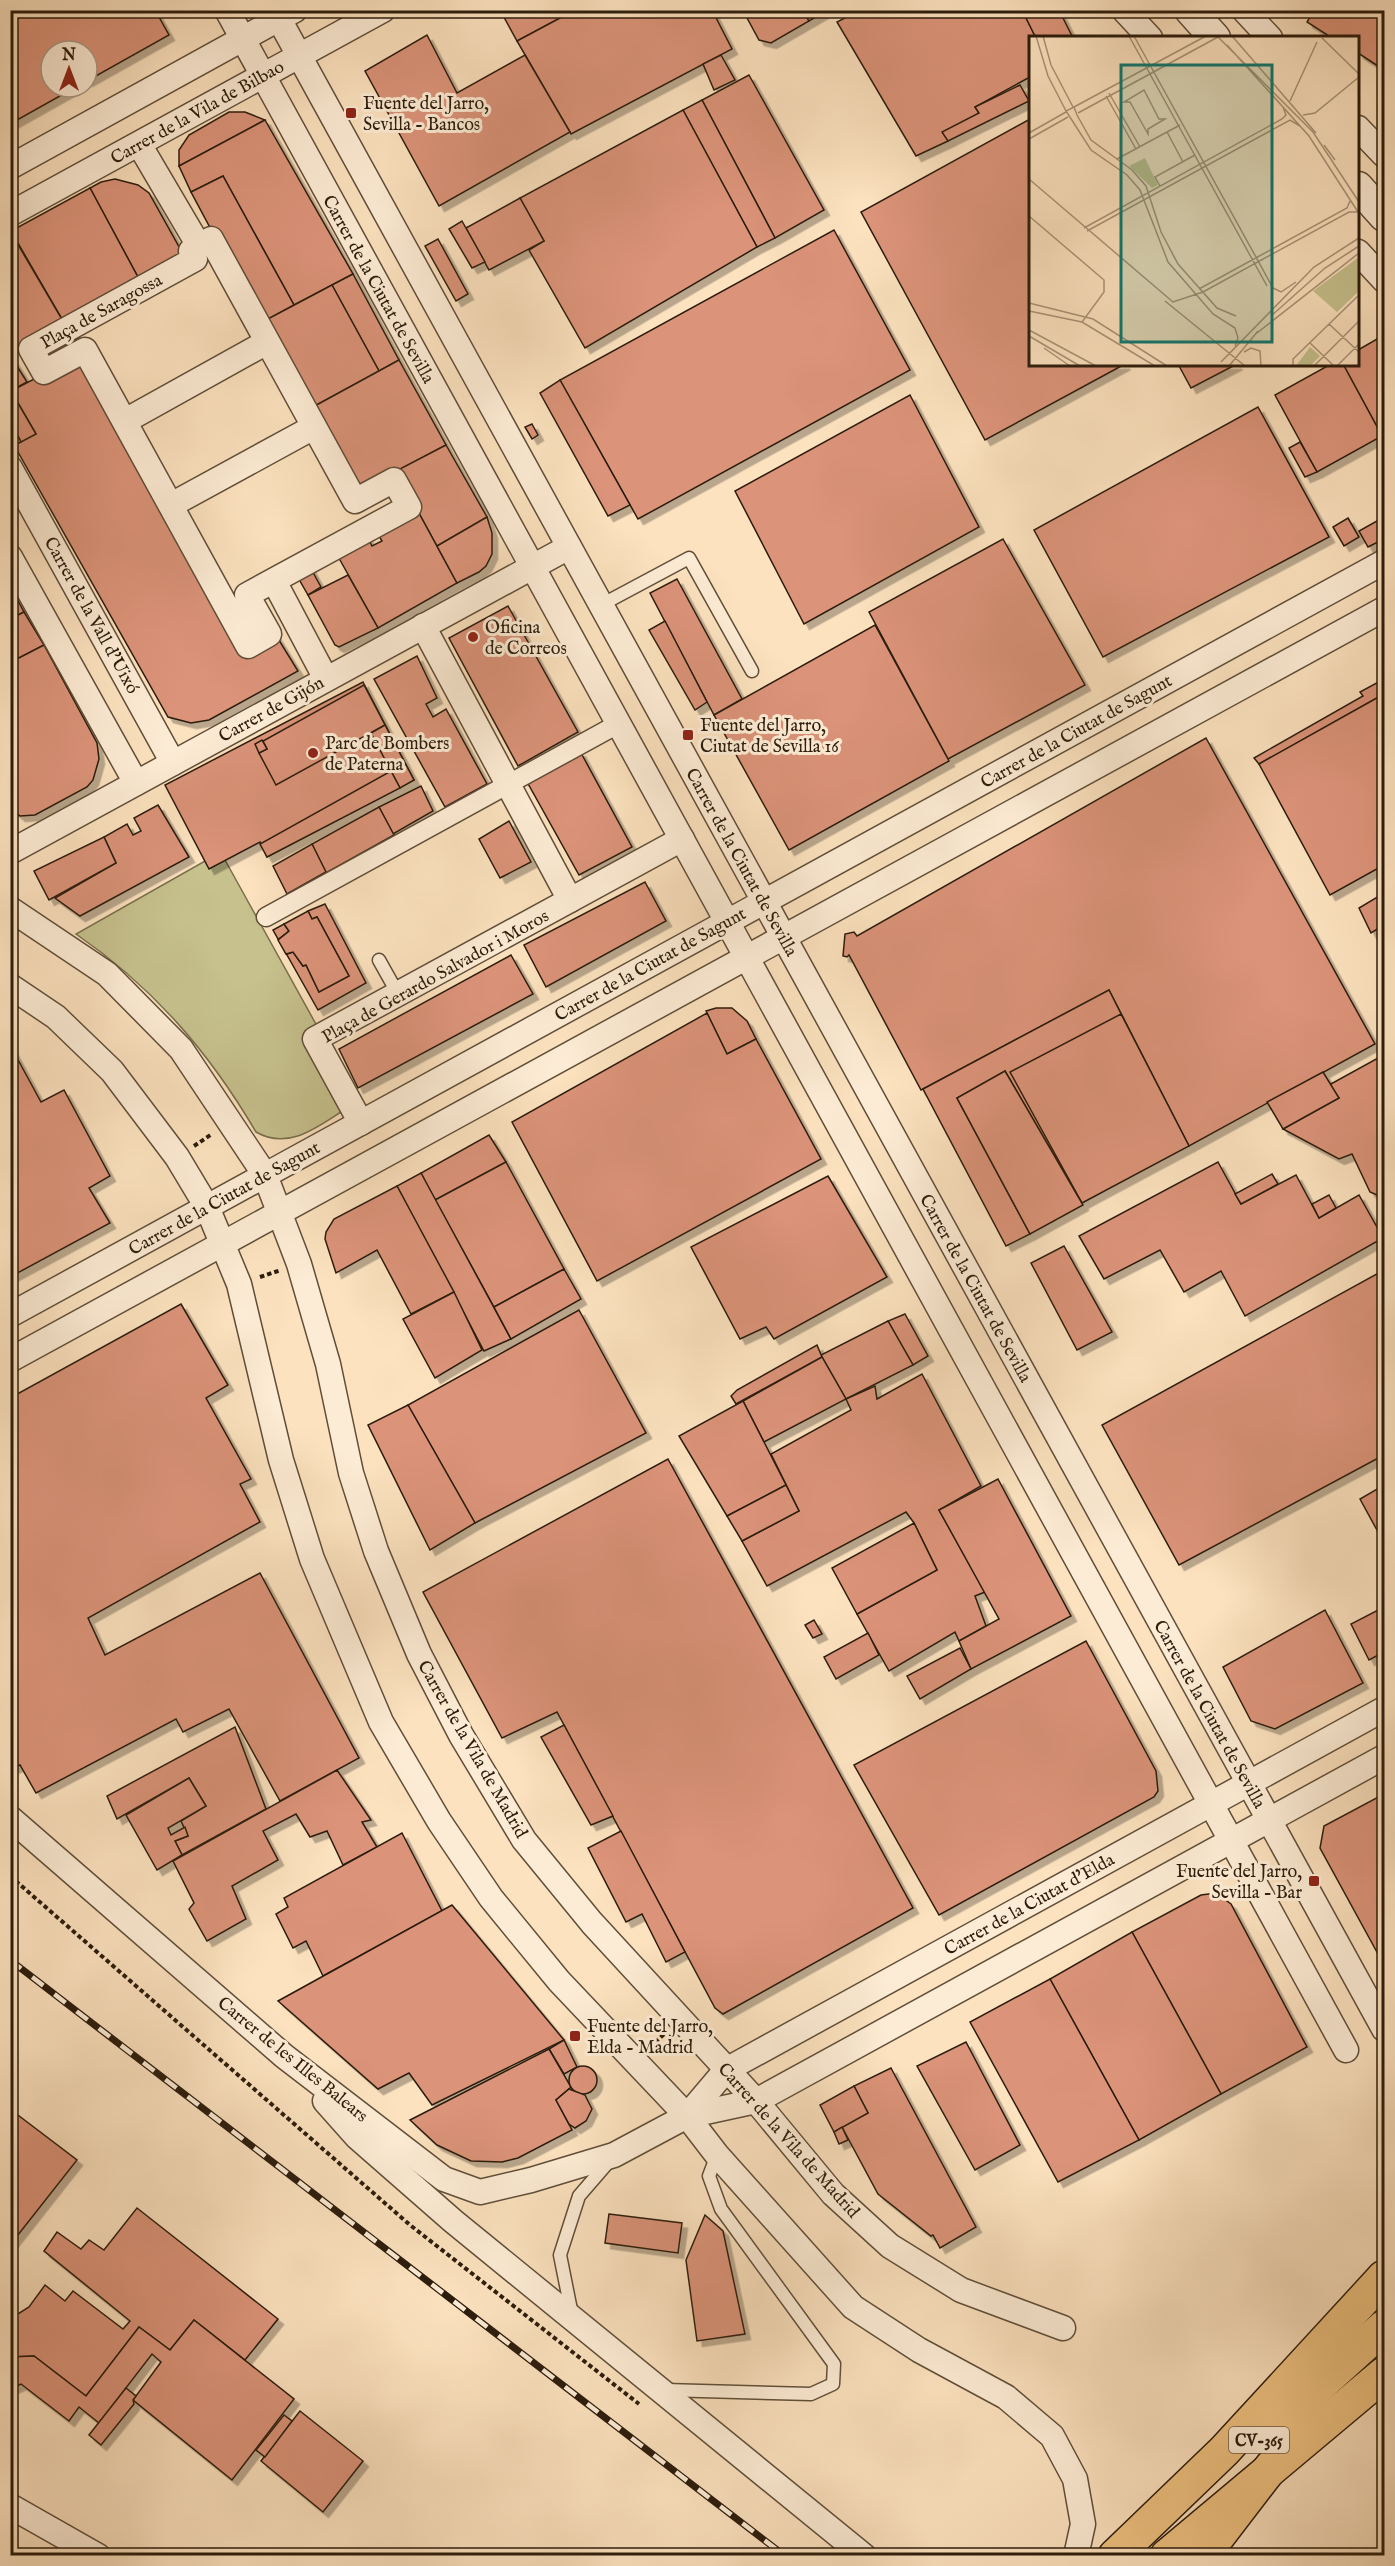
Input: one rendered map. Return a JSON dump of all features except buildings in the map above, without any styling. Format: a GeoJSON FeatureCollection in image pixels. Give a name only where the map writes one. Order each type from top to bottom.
{"type":"FeatureCollection","features":[{"type":"Feature","properties":{"kind":"main road"},"geometry":{"type":"LineString","coordinates":[[1115,2556],[1224,2451],[1384,2277]]}},
{"type":"Feature","properties":{"kind":"main road","name":"CV-365"},"geometry":{"type":"LineString","coordinates":[[1136,2556],[1236,2461],[1384,2327]]}},
{"type":"Feature","properties":{"kind":"main road"},"geometry":{"type":"LineString","coordinates":[[1167,2556],[1384,2374]]}},
{"type":"Feature","properties":{"kind":"main road"},"geometry":{"type":"LineString","coordinates":[[1203,2556],[1272,2466]]}},
{"type":"Feature","properties":{"kind":"street","name":"Carrer de la Ciutat de Sevilla"},"geometry":{"type":"LineString","coordinates":[[227,10],[1346,2050]]}},
{"type":"Feature","properties":{"kind":"street","name":"Carrer de la Vila de Bilbao"},"geometry":{"type":"LineString","coordinates":[[10,214],[383,10]]}},
{"type":"Feature","properties":{"kind":"street"},"geometry":{"type":"LineString","coordinates":[[1124,10],[1148,36]]}},
{"type":"Feature","properties":{"kind":"street"},"geometry":{"type":"LineString","coordinates":[[1190,10],[1213,36]]}},
{"type":"Feature","properties":{"kind":"street"},"geometry":{"type":"LineString","coordinates":[[1244,10],[1268,36]]}},
{"type":"Feature","properties":{"kind":"street","name":"Carrer de la Ciutat de Sevilla"},"geometry":{"type":"LineString","coordinates":[[283,13],[299,56],[1384,2029]]}},
{"type":"Feature","properties":{"kind":"street"},"geometry":{"type":"LineString","coordinates":[[10,167],[243,40],[283,13]]}},
{"type":"Feature","properties":{"kind":"street"},"geometry":{"type":"LineString","coordinates":[[1359,129],[1384,155]]}},
{"type":"Feature","properties":{"kind":"street"},"geometry":{"type":"LineString","coordinates":[[140,144],[199,246]]}},
{"type":"Feature","properties":{"kind":"street"},"geometry":{"type":"LineString","coordinates":[[1359,188],[1384,216]]}},
{"type":"Feature","properties":{"kind":"street","name":"Plaça de Saragossa"},"geometry":{"type":"LineString","coordinates":[[211,239],[267,342],[355,501],[394,480],[409,507],[247,595],[269,634],[248,646],[85,350],[44,372],[31,349],[195,259],[191,251],[211,239]]}},
{"type":"Feature","properties":{"kind":"street"},"geometry":{"type":"LineString","coordinates":[[1359,253],[1384,280]]}},
{"type":"Feature","properties":{"kind":"street"},"geometry":{"type":"LineString","coordinates":[[124,421],[267,342]]}},
{"type":"Feature","properties":{"kind":"street"},"geometry":{"type":"LineString","coordinates":[[171,505],[314,427]]}},
{"type":"Feature","properties":{"kind":"street","name":"Carrer de la Vall d'Uixó"},"geometry":{"type":"LineString","coordinates":[[10,468],[173,763]]}},
{"type":"Feature","properties":{"kind":"street"},"geometry":{"type":"LineString","coordinates":[[532,567],[569,547]]}},
{"type":"Feature","properties":{"kind":"street"},"geometry":{"type":"LineString","coordinates":[[10,557],[136,783]]}},
{"type":"Feature","properties":{"kind":"street","name":"Carrer de la Ciutat de Sagunt"},"geometry":{"type":"LineString","coordinates":[[10,1315],[1384,562]]}},
{"type":"Feature","properties":{"kind":"street","name":"Carrer de Gijón"},"geometry":{"type":"LineString","coordinates":[[11,849],[532,567]]}},
{"type":"Feature","properties":{"kind":"street"},"geometry":{"type":"LineString","coordinates":[[274,581],[326,679]]}},
{"type":"Feature","properties":{"kind":"street"},"geometry":{"type":"LineString","coordinates":[[10,1360],[1384,609]]}},
{"type":"Feature","properties":{"kind":"street","name":"Plaça de Gerardo Salvador i Moros"},"geometry":{"type":"LineString","coordinates":[[423,626],[570,900]]}},
{"type":"Feature","properties":{"kind":"street"},"geometry":{"type":"LineString","coordinates":[[266,917],[618,724]]}},
{"type":"Feature","properties":{"kind":"street","name":"Plaça de Gerardo Salvador i Moros"},"geometry":{"type":"LineString","coordinates":[[361,1123],[315,1039],[682,839]]}},
{"type":"Feature","properties":{"kind":"street","name":"Carrer de la Vila de Madrid"},"geometry":{"type":"LineString","coordinates":[[10,909],[107,974],[181,1049],[265,1175],[299,1264],[327,1364],[358,1495],[375,1551],[419,1654],[461,1735],[524,1840],[592,1923],[756,2101],[833,2194],[890,2246],[961,2290],[1063,2328]]}},
{"type":"Feature","properties":{"kind":"street"},"geometry":{"type":"LineString","coordinates":[[10,987],[56,1017],[112,1071],[177,1157],[207,1207],[239,1284],[281,1460],[312,1559],[381,1722],[439,1821],[491,1898],[559,1981],[687,2116],[717,2155],[853,2307],[920,2350],[1006,2397],[1052,2436],[1075,2479],[1083,2524],[1076,2556]]}},
{"type":"Feature","properties":{"kind":"street","name":"Carrer de la Ciutat d'Elda"},"geometry":{"type":"LineString","coordinates":[[687,2116],[726,2070],[1384,1710]]}},
{"type":"Feature","properties":{"kind":"street","name":"Carrer de la Ciutat d'Elda"},"geometry":{"type":"LineString","coordinates":[[614,2155],[687,2116],[756,2101],[1384,1757]]}},
{"type":"Feature","properties":{"kind":"street","name":"Carrer de les Illes Balears"},"geometry":{"type":"LineString","coordinates":[[10,1818],[284,2056],[444,2179],[480,2193],[614,2155]]}},
{"type":"Feature","properties":{"kind":"street"},"geometry":{"type":"LineString","coordinates":[[284,2056],[357,2137],[453,2221],[864,2556]]}},
{"type":"Feature","properties":{"kind":"street"},"geometry":{"type":"LineString","coordinates":[[10,2506],[98,2556]]}},
{"type":"Feature","properties":{"kind":"lane"},"geometry":{"type":"LineString","coordinates":[[601,605],[689,558],[752,671]]}},
{"type":"Feature","properties":{"kind":"lane"},"geometry":{"type":"LineString","coordinates":[[380,960],[398,994]]}},
{"type":"Feature","properties":{"kind":"lane"},"geometry":{"type":"LineString","coordinates":[[573,2319],[560,2255],[579,2196],[614,2155]]}},
{"type":"Feature","properties":{"kind":"lane"},"geometry":{"type":"LineString","coordinates":[[661,2390],[811,2394],[833,2384],[834,2364],[721,2209],[709,2176],[717,2155]]}},
{"type":"Feature","properties":{"kind":"path"},"geometry":{"type":"LineString","coordinates":[[177,1157],[231,1122]]}},
{"type":"Feature","properties":{"kind":"path"},"geometry":{"type":"LineString","coordinates":[[239,1284],[299,1264]]}},
{"type":"Feature","properties":{"kind":"path"},"geometry":{"type":"LineString","coordinates":[[637,2061],[679,2018]]}},
{"type":"Feature","properties":{"kind":"shaded area"},"geometry":{"type":"Polygon","coordinates":[[[225,860],[317,1026],[308,1050],[341,1112],[311,1131],[290,1138],[267,1137],[256,1132],[219,1075],[177,1023],[130,976],[76,934],[205,861],[225,860]]]}},
{"type":"Feature","properties":{"kind":"railway"},"geometry":{"type":"LineString","coordinates":[[10,1960],[785,2556]]}},
{"type":"Feature","properties":{"kind":"place","name":"Fuente del Jarro, Sevilla - Bancos"},"geometry":{"type":"Point","coordinates":[351,113]}},
{"type":"Feature","properties":{"kind":"place","name":"Oficina de Correos"},"geometry":{"type":"Point","coordinates":[473,637]}},
{"type":"Feature","properties":{"kind":"place","name":"Fuente del Jarro, Ciutat de Sevilla 16"},"geometry":{"type":"Point","coordinates":[688,735]}},
{"type":"Feature","properties":{"kind":"place","name":"Parc de Bombers de Paterna"},"geometry":{"type":"Point","coordinates":[313,753]}},
{"type":"Feature","properties":{"kind":"place","name":"Fuente del Jarro, Sevilla - Bar"},"geometry":{"type":"Point","coordinates":[1314,1881]}},
{"type":"Feature","properties":{"kind":"place","name":"Fuente del Jarro, Elda - Madrid"},"geometry":{"type":"Point","coordinates":[575,2036]}}]}
